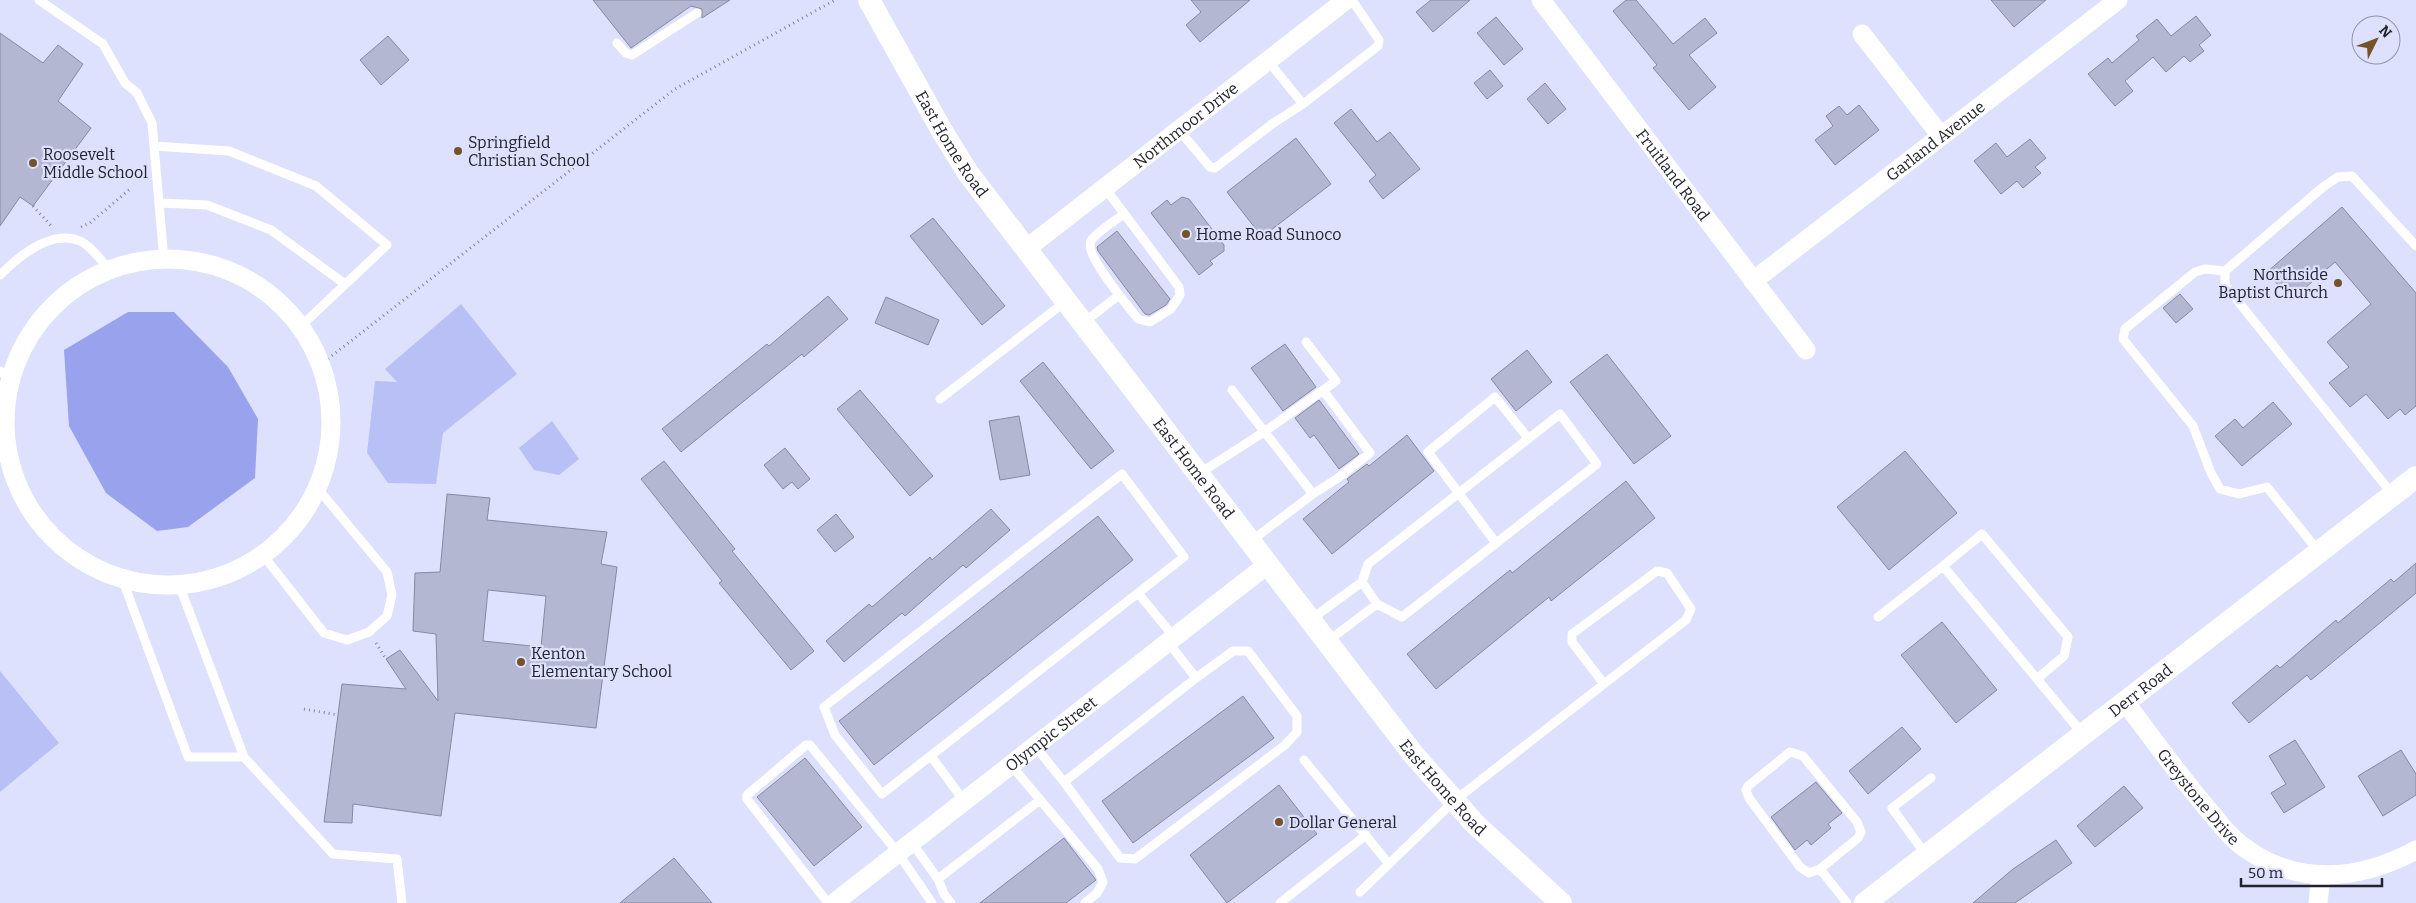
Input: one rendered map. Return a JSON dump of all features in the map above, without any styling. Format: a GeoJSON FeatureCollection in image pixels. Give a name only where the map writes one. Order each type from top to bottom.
{"type":"FeatureCollection","features":[{"type":"Feature","properties":{"kind":"street","name":"East Home Road"},"geometry":{"type":"LineString","coordinates":[[869,0],[942,131],[968,172],[1200,473],[1310,620],[1413,754],[1454,801],[1475,824],[1561,903]]}},
{"type":"Feature","properties":{"kind":"street","name":"Northmoor Drive"},"geometry":{"type":"LineString","coordinates":[[1026,249],[1346,0]]}},
{"type":"Feature","properties":{"kind":"street","name":"Fruitland Road"},"geometry":{"type":"LineString","coordinates":[[1540,0],[1806,350]]}},
{"type":"Feature","properties":{"kind":"street","name":"Garland Avenue"},"geometry":{"type":"LineString","coordinates":[[1753,281],[2118,0]]}},
{"type":"Feature","properties":{"kind":"street"},"geometry":{"type":"LineString","coordinates":[[1862,34],[1941,136]]}},
{"type":"Feature","properties":{"kind":"street"},"geometry":{"type":"LineString","coordinates":[[152,258],[208,263],[260,286],[301,326],[320,365],[326,377],[333,434],[319,490],[287,537],[241,570],[180,587],[123,580],[72,555],[32,514],[4,462],[6,375],[51,307],[97,274],[110,270],[152,258]]}},
{"type":"Feature","properties":{"kind":"street","name":"Derr Road"},"geometry":{"type":"LineString","coordinates":[[1865,903],[2082,733],[2125,702],[2416,477]]}},
{"type":"Feature","properties":{"kind":"street","name":"Olympic Street"},"geometry":{"type":"LineString","coordinates":[[834,903],[1268,564]]}},
{"type":"Feature","properties":{"kind":"street","name":"Greystone Drive"},"geometry":{"type":"LineString","coordinates":[[2125,702],[2200,800],[2230,835],[2247,850],[2270,863],[2290,870],[2321,875],[2347,874],[2390,864],[2416,850]]}},
{"type":"Feature","properties":{"kind":"street"},"geometry":{"type":"LineString","coordinates":[[2318,903],[2321,875]]}},
{"type":"Feature","properties":{"kind":"lane"},"geometry":{"type":"LineString","coordinates":[[39,0],[103,44],[125,83],[138,92],[152,123],[164,260]]}},
{"type":"Feature","properties":{"kind":"lane"},"geometry":{"type":"LineString","coordinates":[[1179,130],[1210,167],[1215,168],[1272,124],[1303,104],[1378,46],[1379,40],[1352,0]]}},
{"type":"Feature","properties":{"kind":"lane"},"geometry":{"type":"LineString","coordinates":[[617,43],[626,53],[632,54],[697,12]]}},
{"type":"Feature","properties":{"kind":"lane"},"geometry":{"type":"LineString","coordinates":[[1268,61],[1303,104]]}},
{"type":"Feature","properties":{"kind":"lane"},"geometry":{"type":"LineString","coordinates":[[154,146],[229,152],[316,186],[387,245],[301,326]]}},
{"type":"Feature","properties":{"kind":"lane"},"geometry":{"type":"LineString","coordinates":[[2320,552],[2267,487],[2238,494],[2220,489],[2210,473],[2193,426],[2122,339],[2125,329],[2195,272],[2205,269],[2225,271],[2323,187],[2338,177],[2352,176],[2416,246]]}},
{"type":"Feature","properties":{"kind":"lane"},"geometry":{"type":"LineString","coordinates":[[1105,188],[1178,287],[1180,295],[1170,310],[1150,322],[1138,319],[1093,256],[1090,247],[1092,240],[1124,214]]}},
{"type":"Feature","properties":{"kind":"lane"},"geometry":{"type":"LineString","coordinates":[[160,203],[207,205],[271,230],[345,284]]}},
{"type":"Feature","properties":{"kind":"lane"},"geometry":{"type":"LineString","coordinates":[[0,275],[14,262],[39,246],[61,236],[83,243],[110,270]]}},
{"type":"Feature","properties":{"kind":"lane"},"geometry":{"type":"LineString","coordinates":[[2225,271],[2225,286],[2393,495]]}},
{"type":"Feature","properties":{"kind":"lane"},"geometry":{"type":"LineString","coordinates":[[1083,323],[1120,295]]}},
{"type":"Feature","properties":{"kind":"lane"},"geometry":{"type":"LineString","coordinates":[[940,400],[1066,301]]}},
{"type":"Feature","properties":{"kind":"lane"},"geometry":{"type":"LineString","coordinates":[[1200,473],[1264,432],[1336,381],[1306,342]]}},
{"type":"Feature","properties":{"kind":"lane"},"geometry":{"type":"LineString","coordinates":[[1232,390],[1313,494]]}},
{"type":"Feature","properties":{"kind":"lane"},"geometry":{"type":"LineString","coordinates":[[1250,541],[1370,453],[1323,390]]}},
{"type":"Feature","properties":{"kind":"lane"},"geometry":{"type":"LineString","coordinates":[[1496,543],[1428,452],[1495,397],[1528,438]]}},
{"type":"Feature","properties":{"kind":"lane"},"geometry":{"type":"LineString","coordinates":[[1310,620],[1362,582],[1368,564],[1560,414],[1597,464],[1402,617],[1378,604],[1362,582]]}},
{"type":"Feature","properties":{"kind":"lane"},"geometry":{"type":"LineString","coordinates":[[1122,474],[1184,557],[1138,593],[882,794],[835,735],[824,707],[1122,474]]}},
{"type":"Feature","properties":{"kind":"lane"},"geometry":{"type":"LineString","coordinates":[[262,555],[324,633],[347,640],[369,632],[386,616],[392,595],[387,572],[319,490]]}},
{"type":"Feature","properties":{"kind":"lane"},"geometry":{"type":"LineString","coordinates":[[1878,617],[1982,534],[2068,638],[2064,656],[2038,678]]}},
{"type":"Feature","properties":{"kind":"lane"},"geometry":{"type":"LineString","coordinates":[[1943,566],[2082,733]]}},
{"type":"Feature","properties":{"kind":"lane"},"geometry":{"type":"LineString","coordinates":[[1360,892],[1454,801],[1604,684],[1686,620],[1691,609],[1667,573],[1657,571],[1572,634],[1572,642],[1604,684]]}},
{"type":"Feature","properties":{"kind":"lane"},"geometry":{"type":"LineString","coordinates":[[123,580],[188,757],[244,757]]}},
{"type":"Feature","properties":{"kind":"lane"},"geometry":{"type":"LineString","coordinates":[[180,587],[244,757],[333,854],[396,859],[402,903]]}},
{"type":"Feature","properties":{"kind":"lane"},"geometry":{"type":"LineString","coordinates":[[1138,593],[1196,678]]}},
{"type":"Feature","properties":{"kind":"lane"},"geometry":{"type":"LineString","coordinates":[[1327,642],[1378,604]]}},
{"type":"Feature","properties":{"kind":"lane"},"geometry":{"type":"LineString","coordinates":[[1035,746],[1120,858],[1135,859],[1285,745],[1297,732],[1297,716],[1248,651],[1233,651],[1064,782]]}},
{"type":"Feature","properties":{"kind":"lane"},"geometry":{"type":"LineString","coordinates":[[828,903],[747,799],[747,795],[806,745],[810,745],[905,848],[938,879],[951,903]]}},
{"type":"Feature","properties":{"kind":"lane"},"geometry":{"type":"LineString","coordinates":[[1790,752],[1803,756],[1858,822],[1861,832],[1858,838],[1820,869],[1809,873],[1800,867],[1749,798],[1746,790],[1748,786],[1790,752]]}},
{"type":"Feature","properties":{"kind":"lane"},"geometry":{"type":"LineString","coordinates":[[930,756],[964,801]]}},
{"type":"Feature","properties":{"kind":"lane"},"geometry":{"type":"LineString","coordinates":[[1304,760],[1389,864]]}},
{"type":"Feature","properties":{"kind":"lane"},"geometry":{"type":"LineString","coordinates":[[1011,765],[1098,869],[1103,882],[1097,893],[1085,903]]}},
{"type":"Feature","properties":{"kind":"lane"},"geometry":{"type":"LineString","coordinates":[[1926,855],[1892,808],[1931,778]]}},
{"type":"Feature","properties":{"kind":"lane"},"geometry":{"type":"LineString","coordinates":[[938,879],[1040,800]]}},
{"type":"Feature","properties":{"kind":"lane"},"geometry":{"type":"LineString","coordinates":[[1280,903],[1366,835]]}},
{"type":"Feature","properties":{"kind":"lane"},"geometry":{"type":"LineString","coordinates":[[905,848],[932,903]]}},
{"type":"Feature","properties":{"kind":"lane"},"geometry":{"type":"LineString","coordinates":[[1820,869],[1847,903]]}},
{"type":"Feature","properties":{"kind":"path"},"geometry":{"type":"LineString","coordinates":[[320,365],[675,89],[835,0]]}},
{"type":"Feature","properties":{"kind":"path"},"geometry":{"type":"LineString","coordinates":[[33,206],[61,236],[90,223],[129,190]]}},
{"type":"Feature","properties":{"kind":"path"},"geometry":{"type":"LineString","coordinates":[[369,632],[386,659]]}},
{"type":"Feature","properties":{"kind":"path"},"geometry":{"type":"LineString","coordinates":[[304,709],[338,715]]}},
{"type":"Feature","properties":{"kind":"shaded area"},"geometry":{"type":"Polygon","coordinates":[[[461,304],[517,374],[443,433],[436,484],[388,483],[367,453],[375,381],[397,382],[385,369],[461,304]]]}},
{"type":"Feature","properties":{"kind":"shaded area"},"geometry":{"type":"Polygon","coordinates":[[[128,312],[174,312],[228,367],[258,419],[255,478],[188,527],[157,531],[106,493],[69,426],[64,350],[128,312]]]}},
{"type":"Feature","properties":{"kind":"shaded area"},"geometry":{"type":"Polygon","coordinates":[[[552,421],[579,459],[559,475],[534,470],[519,448],[552,421]]]}},
{"type":"Feature","properties":{"kind":"shaded area"},"geometry":{"type":"Polygon","coordinates":[[[0,671],[59,743],[0,792],[0,671]]]}},
{"type":"Feature","properties":{"kind":"building"},"geometry":{"type":"Polygon","coordinates":[[[593,0],[730,0],[702,18],[702,9],[691,6],[631,48],[593,0]]]}},
{"type":"Feature","properties":{"kind":"building"},"geometry":{"type":"Polygon","coordinates":[[[1191,0],[1250,0],[1200,42],[1186,25],[1201,12],[1191,0]]]}},
{"type":"Feature","properties":{"kind":"building"},"geometry":{"type":"Polygon","coordinates":[[[1431,0],[1470,0],[1433,32],[1416,12],[1431,0]]]}},
{"type":"Feature","properties":{"kind":"building"},"geometry":{"type":"Polygon","coordinates":[[[1626,0],[1636,0],[1673,44],[1705,18],[1717,33],[1689,55],[1716,87],[1689,110],[1653,68],[1657,65],[1613,11],[1626,0]]]}},
{"type":"Feature","properties":{"kind":"building"},"geometry":{"type":"Polygon","coordinates":[[[1991,0],[2046,0],[2014,27],[1991,0]]]}},
{"type":"Feature","properties":{"kind":"building"},"geometry":{"type":"Polygon","coordinates":[[[2196,16],[2211,35],[2199,45],[2204,51],[2190,62],[2184,56],[2166,72],[2153,57],[2125,81],[2133,91],[2115,106],[2088,74],[2108,58],[2112,63],[2139,40],[2136,36],[2157,19],[2171,36],[2196,16]]]}},
{"type":"Feature","properties":{"kind":"building"},"geometry":{"type":"Polygon","coordinates":[[[1496,17],[1523,49],[1504,65],[1477,33],[1496,17]]]}},
{"type":"Feature","properties":{"kind":"building","name":"Roosevelt Middle School"},"geometry":{"type":"Polygon","coordinates":[[[0,33],[43,63],[58,45],[83,64],[58,101],[91,128],[33,206],[20,197],[0,226],[0,33]]]}},
{"type":"Feature","properties":{"kind":"building"},"geometry":{"type":"Polygon","coordinates":[[[388,36],[409,60],[381,85],[360,60],[388,36]]]}},
{"type":"Feature","properties":{"kind":"building"},"geometry":{"type":"Polygon","coordinates":[[[1490,70],[1503,86],[1487,99],[1474,83],[1490,70]]]}},
{"type":"Feature","properties":{"kind":"building"},"geometry":{"type":"Polygon","coordinates":[[[1545,83],[1566,109],[1548,124],[1527,99],[1545,83]]]}},
{"type":"Feature","properties":{"kind":"building"},"geometry":{"type":"Polygon","coordinates":[[[1859,105],[1879,130],[1835,165],[1815,140],[1833,126],[1826,116],[1839,106],[1847,115],[1859,105]]]}},
{"type":"Feature","properties":{"kind":"building"},"geometry":{"type":"Polygon","coordinates":[[[1351,109],[1377,142],[1390,132],[1420,169],[1383,199],[1369,181],[1376,175],[1334,123],[1351,109]]]}},
{"type":"Feature","properties":{"kind":"building"},"geometry":{"type":"Polygon","coordinates":[[[1296,138],[1331,184],[1262,237],[1227,192],[1296,138]]]}},
{"type":"Feature","properties":{"kind":"building"},"geometry":{"type":"Polygon","coordinates":[[[2030,139],[2046,158],[2035,167],[2041,173],[2023,188],[2017,181],[2001,194],[1974,161],[1996,143],[2007,157],[2030,139]]]}},
{"type":"Feature","properties":{"kind":"building"},"geometry":{"type":"Polygon","coordinates":[[[1182,197],[1189,199],[1224,245],[1224,251],[1210,261],[1213,264],[1199,275],[1151,213],[1167,200],[1171,205],[1182,197]]]}},
{"type":"Feature","properties":{"kind":"building"},"geometry":{"type":"Polygon","coordinates":[[[2342,207],[2416,293],[2416,406],[2405,415],[2400,409],[2388,419],[2366,394],[2350,407],[2329,383],[2349,367],[2327,342],[2371,304],[2335,262],[2291,300],[2267,272],[2342,207]]]}},
{"type":"Feature","properties":{"kind":"building"},"geometry":{"type":"Polygon","coordinates":[[[933,218],[1005,306],[982,325],[910,236],[933,218]]]}},
{"type":"Feature","properties":{"kind":"building"},"geometry":{"type":"Polygon","coordinates":[[[1117,231],[1170,299],[1166,305],[1149,315],[1145,314],[1098,251],[1097,247],[1117,231]]]}},
{"type":"Feature","properties":{"kind":"building"},"geometry":{"type":"Polygon","coordinates":[[[2180,294],[2193,309],[2176,323],[2163,308],[2180,294]]]}},
{"type":"Feature","properties":{"kind":"building"},"geometry":{"type":"Polygon","coordinates":[[[828,296],[848,319],[804,357],[802,354],[681,452],[662,429],[767,344],[769,346],[828,296]]]}},
{"type":"Feature","properties":{"kind":"building"},"geometry":{"type":"Polygon","coordinates":[[[886,297],[939,320],[928,345],[875,323],[886,297]]]}},
{"type":"Feature","properties":{"kind":"building"},"geometry":{"type":"Polygon","coordinates":[[[1285,344],[1316,387],[1283,411],[1251,368],[1285,344]]]}},
{"type":"Feature","properties":{"kind":"building"},"geometry":{"type":"Polygon","coordinates":[[[1527,350],[1552,382],[1516,411],[1491,379],[1527,350]]]}},
{"type":"Feature","properties":{"kind":"building"},"geometry":{"type":"Polygon","coordinates":[[[1607,354],[1671,436],[1634,464],[1570,382],[1607,354]]]}},
{"type":"Feature","properties":{"kind":"building"},"geometry":{"type":"Polygon","coordinates":[[[1043,362],[1114,451],[1091,469],[1020,381],[1043,362]]]}},
{"type":"Feature","properties":{"kind":"building"},"geometry":{"type":"Polygon","coordinates":[[[860,390],[933,476],[910,496],[837,409],[860,390]]]}},
{"type":"Feature","properties":{"kind":"building"},"geometry":{"type":"Polygon","coordinates":[[[1319,400],[1359,454],[1339,469],[1314,435],[1310,438],[1295,418],[1319,400]]]}},
{"type":"Feature","properties":{"kind":"building"},"geometry":{"type":"Polygon","coordinates":[[[2273,402],[2292,424],[2242,466],[2215,436],[2235,419],[2243,428],[2273,402]]]}},
{"type":"Feature","properties":{"kind":"building"},"geometry":{"type":"Polygon","coordinates":[[[1019,416],[1030,475],[1000,480],[989,421],[1019,416]]]}},
{"type":"Feature","properties":{"kind":"building"},"geometry":{"type":"Polygon","coordinates":[[[1407,435],[1434,471],[1332,554],[1303,519],[1349,482],[1347,479],[1367,464],[1369,466],[1407,435]]]}},
{"type":"Feature","properties":{"kind":"building"},"geometry":{"type":"Polygon","coordinates":[[[785,448],[810,479],[798,489],[792,482],[783,489],[764,465],[785,448]]]}},
{"type":"Feature","properties":{"kind":"building"},"geometry":{"type":"Polygon","coordinates":[[[1905,451],[1957,513],[1889,570],[1837,507],[1905,451]]]}},
{"type":"Feature","properties":{"kind":"building"},"geometry":{"type":"Polygon","coordinates":[[[664,461],[735,549],[732,551],[814,651],[791,670],[719,583],[722,581],[641,479],[664,461]]]}},
{"type":"Feature","properties":{"kind":"building"},"geometry":{"type":"Polygon","coordinates":[[[1626,481],[1655,518],[1551,601],[1549,597],[1436,689],[1407,654],[1510,570],[1512,573],[1626,481]]]}},
{"type":"Feature","properties":{"kind":"building","name":"Kenton Elementary School"},"geometry":{"type":"Polygon","coordinates":[[[447,494],[490,498],[487,520],[607,532],[601,564],[617,567],[596,728],[455,713],[441,816],[353,804],[352,823],[324,822],[342,684],[406,689],[386,659],[400,650],[438,701],[436,634],[413,631],[415,573],[440,572],[447,494]],[[488,590],[483,641],[541,647],[546,596],[488,590]]]}},
{"type":"Feature","properties":{"kind":"building"},"geometry":{"type":"Polygon","coordinates":[[[991,509],[1010,530],[966,568],[963,565],[905,616],[902,613],[844,662],[826,641],[869,604],[872,607],[930,557],[932,560],[991,509]]]}},
{"type":"Feature","properties":{"kind":"building"},"geometry":{"type":"Polygon","coordinates":[[[836,514],[854,537],[835,552],[817,530],[836,514]]]}},
{"type":"Feature","properties":{"kind":"building"},"geometry":{"type":"Polygon","coordinates":[[[1098,516],[1133,560],[874,765],[839,721],[1098,516]]]}},
{"type":"Feature","properties":{"kind":"building"},"geometry":{"type":"Polygon","coordinates":[[[2416,563],[2416,593],[2311,680],[2307,675],[2249,723],[2232,703],[2277,665],[2280,668],[2336,620],[2338,623],[2391,579],[2394,582],[2416,563]]]}},
{"type":"Feature","properties":{"kind":"building"},"geometry":{"type":"Polygon","coordinates":[[[1942,622],[1997,690],[1956,723],[1901,655],[1942,622]]]}},
{"type":"Feature","properties":{"kind":"building"},"geometry":{"type":"Polygon","coordinates":[[[1243,696],[1274,738],[1133,843],[1102,801],[1243,696]]]}},
{"type":"Feature","properties":{"kind":"building"},"geometry":{"type":"Polygon","coordinates":[[[1902,727],[1921,749],[1868,794],[1849,771],[1902,727]]]}},
{"type":"Feature","properties":{"kind":"building"},"geometry":{"type":"Polygon","coordinates":[[[2295,740],[2325,787],[2284,813],[2271,793],[2286,784],[2269,756],[2295,740]]]}},
{"type":"Feature","properties":{"kind":"building"},"geometry":{"type":"Polygon","coordinates":[[[2401,750],[2416,774],[2416,795],[2383,816],[2358,776],[2401,750]]]}},
{"type":"Feature","properties":{"kind":"building"},"geometry":{"type":"Polygon","coordinates":[[[805,758],[862,827],[814,866],[757,797],[805,758]]]}},
{"type":"Feature","properties":{"kind":"building"},"geometry":{"type":"Polygon","coordinates":[[[1816,782],[1842,813],[1828,824],[1831,828],[1811,845],[1807,840],[1795,850],[1771,817],[1816,782]]]}},
{"type":"Feature","properties":{"kind":"building"},"geometry":{"type":"Polygon","coordinates":[[[1279,785],[1317,834],[1227,903],[1190,855],[1279,785]]]}},
{"type":"Feature","properties":{"kind":"building"},"geometry":{"type":"Polygon","coordinates":[[[2124,786],[2143,808],[2095,847],[2077,826],[2124,786]]]}},
{"type":"Feature","properties":{"kind":"building"},"geometry":{"type":"Polygon","coordinates":[[[1064,838],[1096,880],[1066,903],[980,903],[1064,838]]]}},
{"type":"Feature","properties":{"kind":"building"},"geometry":{"type":"Polygon","coordinates":[[[2056,840],[2072,863],[2015,903],[1973,903],[2013,869],[2056,840]]]}},
{"type":"Feature","properties":{"kind":"building"},"geometry":{"type":"Polygon","coordinates":[[[674,858],[712,903],[620,903],[674,858]]]}},
{"type":"Feature","properties":{"kind":"place","name":"Springfield Christian School"},"geometry":{"type":"Point","coordinates":[458,151]}},
{"type":"Feature","properties":{"kind":"place","name":"Roosevelt Middle School"},"geometry":{"type":"Point","coordinates":[33,163]}},
{"type":"Feature","properties":{"kind":"place","name":"Home Road Sunoco"},"geometry":{"type":"Point","coordinates":[1186,234]}},
{"type":"Feature","properties":{"kind":"place","name":"Northside Baptist Church"},"geometry":{"type":"Point","coordinates":[2338,283]}},
{"type":"Feature","properties":{"kind":"place","name":"Kenton Elementary School"},"geometry":{"type":"Point","coordinates":[521,662]}},
{"type":"Feature","properties":{"kind":"place","name":"Dollar General"},"geometry":{"type":"Point","coordinates":[1279,822]}}]}
